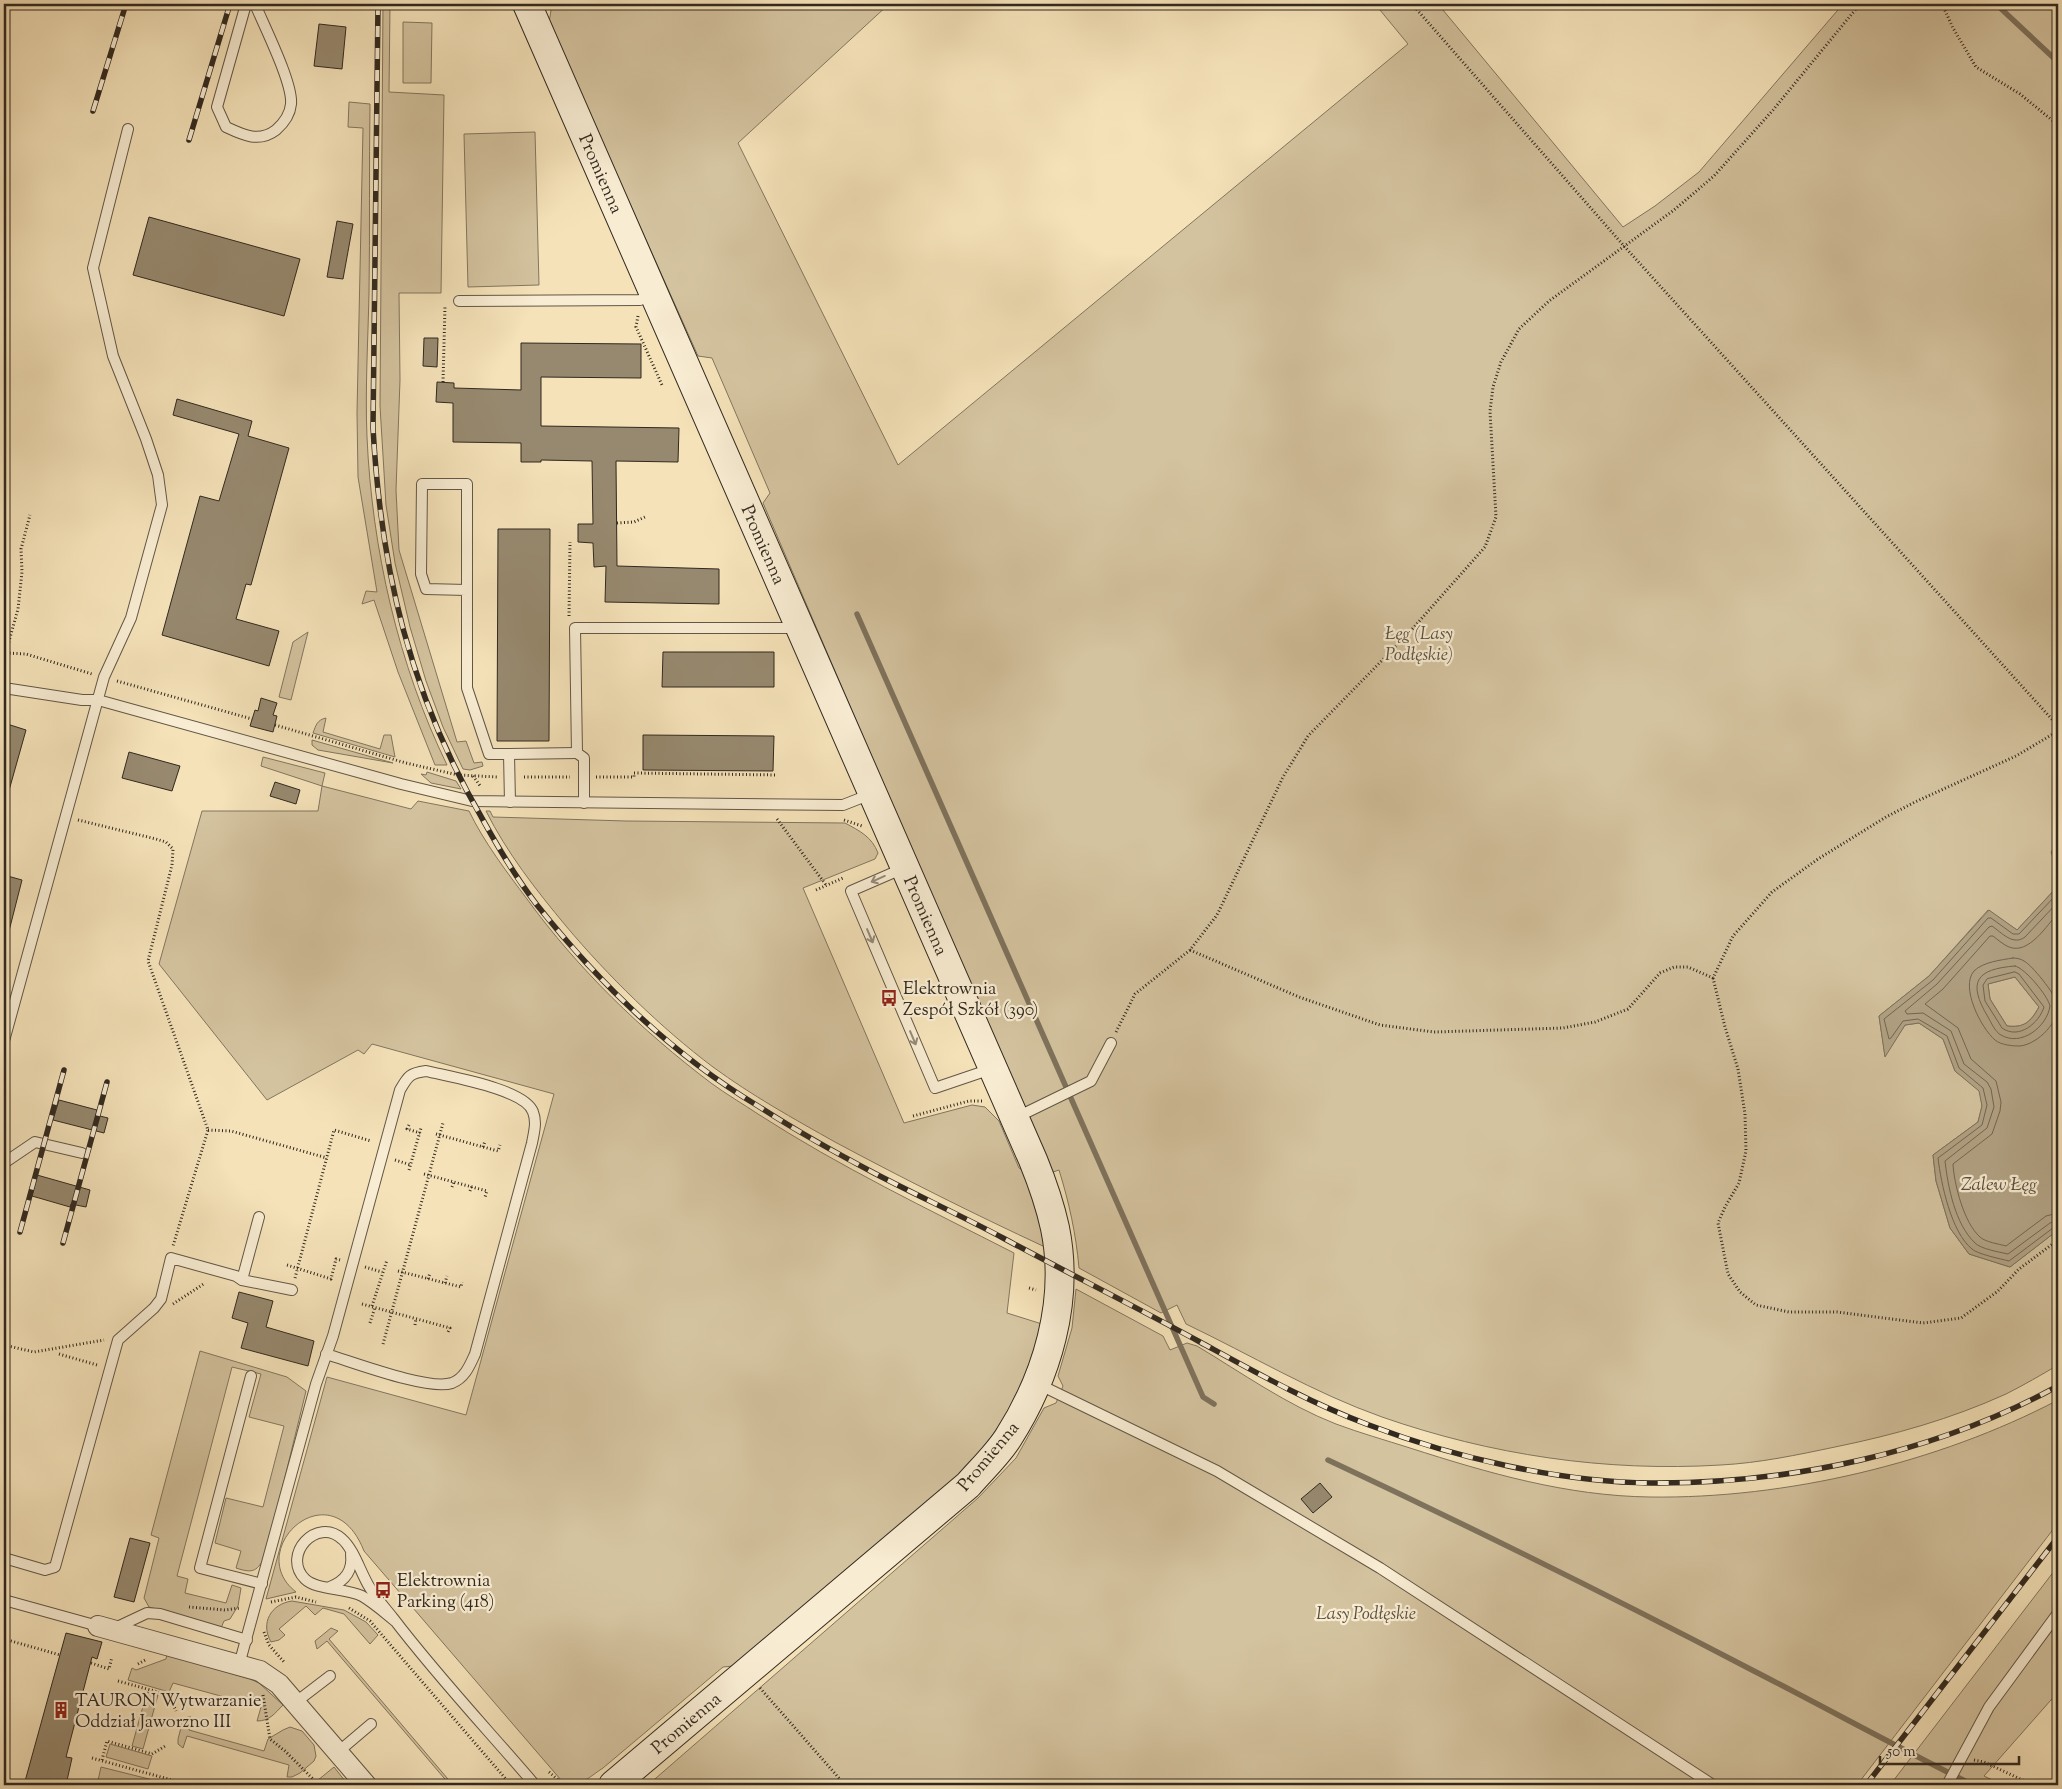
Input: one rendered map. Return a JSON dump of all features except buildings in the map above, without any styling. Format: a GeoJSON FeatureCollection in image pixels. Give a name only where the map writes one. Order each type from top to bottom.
{"type":"FeatureCollection","features":[{"type":"Feature","properties":{"kind":"street","name":"Promienna"},"geometry":{"type":"LineString","coordinates":[[527,4],[1014,1118],[1042,1184],[1055,1229],[1058,1249],[1059,1293],[1055,1325],[1047,1356],[1030,1401],[1006,1440],[968,1485],[613,1785]]}},
{"type":"Feature","properties":{"kind":"street"},"geometry":{"type":"LineString","coordinates":[[105,1627],[260,1671],[272,1678],[296,1702],[366,1785]]}},
{"type":"Feature","properties":{"kind":"lane"},"geometry":{"type":"LineString","coordinates":[[246,4],[217,107],[226,127],[247,137],[269,135],[285,122],[291,105],[288,85],[255,4]]}},
{"type":"Feature","properties":{"kind":"lane"},"geometry":{"type":"LineString","coordinates":[[4,1041],[104,678],[131,618],[162,505],[155,466],[113,356],[93,268],[128,129]]}},
{"type":"Feature","properties":{"kind":"lane"},"geometry":{"type":"LineString","coordinates":[[459,301],[640,300],[654,295]]}},
{"type":"Feature","properties":{"kind":"lane"},"geometry":{"type":"LineString","coordinates":[[467,590],[426,589],[422,574],[422,484],[467,484],[467,590],[467,688],[489,754],[577,753],[584,758],[584,802]]}},
{"type":"Feature","properties":{"kind":"lane"},"geometry":{"type":"LineString","coordinates":[[577,753],[576,628],[800,628]]}},
{"type":"Feature","properties":{"kind":"lane"},"geometry":{"type":"LineString","coordinates":[[4,688],[82,700],[98,700],[401,784],[472,801],[843,805],[872,793]]}},
{"type":"Feature","properties":{"kind":"lane"},"geometry":{"type":"LineString","coordinates":[[509,754],[510,802]]}},
{"type":"Feature","properties":{"kind":"lane"},"geometry":{"type":"LineString","coordinates":[[904,868],[851,891],[934,1088],[992,1068]]}},
{"type":"Feature","properties":{"kind":"lane"},"geometry":{"type":"LineString","coordinates":[[1014,1118],[1091,1081],[1111,1043]]}},
{"type":"Feature","properties":{"kind":"lane"},"geometry":{"type":"LineString","coordinates":[[240,1665],[316,1384],[326,1354],[333,1336],[400,1090],[406,1079],[414,1073],[426,1071],[512,1093],[525,1101],[533,1110],[536,1124],[532,1143],[475,1354],[468,1370],[454,1382],[439,1385],[415,1380],[326,1354]]}},
{"type":"Feature","properties":{"kind":"lane"},"geometry":{"type":"LineString","coordinates":[[4,1162],[35,1142],[82,1153]]}},
{"type":"Feature","properties":{"kind":"lane"},"geometry":{"type":"LineString","coordinates":[[242,1280],[259,1216]]}},
{"type":"Feature","properties":{"kind":"lane"},"geometry":{"type":"LineString","coordinates":[[4,1558],[45,1570],[55,1567],[118,1340],[154,1308],[161,1299],[171,1258],[236,1276],[242,1280],[292,1290]]}},
{"type":"Feature","properties":{"kind":"lane"},"geometry":{"type":"LineString","coordinates":[[251,1376],[200,1568],[262,1584]]}},
{"type":"Feature","properties":{"kind":"lane"},"geometry":{"type":"LineString","coordinates":[[1037,1384],[1217,1471],[1380,1568],[1713,1785]]}},
{"type":"Feature","properties":{"kind":"lane"},"geometry":{"type":"LineString","coordinates":[[395,1621],[362,1596],[342,1589],[311,1584],[299,1570],[298,1553],[302,1544],[316,1534],[333,1534],[341,1538],[370,1589],[395,1621],[535,1785]]}},
{"type":"Feature","properties":{"kind":"lane"},"geometry":{"type":"LineString","coordinates":[[329,1587],[337,1584],[348,1573],[352,1562],[351,1553]]}},
{"type":"Feature","properties":{"kind":"lane"},"geometry":{"type":"LineString","coordinates":[[4,1600],[105,1627],[147,1613],[160,1614],[247,1640]]}},
{"type":"Feature","properties":{"kind":"lane"},"geometry":{"type":"LineString","coordinates":[[1947,1785],[1989,1707],[2058,1613]]}},
{"type":"Feature","properties":{"kind":"lane"},"geometry":{"type":"LineString","coordinates":[[296,1702],[330,1676]]}},
{"type":"Feature","properties":{"kind":"lane"},"geometry":{"type":"LineString","coordinates":[[338,1752],[370,1724]]}},
{"type":"Feature","properties":{"kind":"path"},"geometry":{"type":"LineString","coordinates":[[1412,4],[1624,246],[2058,726]]}},
{"type":"Feature","properties":{"kind":"path"},"geometry":{"type":"LineString","coordinates":[[1111,1043],[1135,994],[1190,950],[1217,915],[1283,777],[1308,736],[1406,636],[1485,547],[1496,517],[1490,411],[1493,388],[1501,362],[1519,329],[1550,301],[1674,210],[1714,176],[1773,110],[1860,4]]}},
{"type":"Feature","properties":{"kind":"path"},"geometry":{"type":"LineString","coordinates":[[1942,4],[1953,28],[1976,67],[2020,94],[2058,125]]}},
{"type":"Feature","properties":{"kind":"path"},"geometry":{"type":"LineString","coordinates":[[443,382],[445,303]]}},
{"type":"Feature","properties":{"kind":"path"},"geometry":{"type":"LineString","coordinates":[[4,659],[21,589],[21,549],[30,516]]}},
{"type":"Feature","properties":{"kind":"path"},"geometry":{"type":"LineString","coordinates":[[617,523],[634,522],[645,517]]}},
{"type":"Feature","properties":{"kind":"path"},"geometry":{"type":"LineString","coordinates":[[570,542],[569,628],[576,628]]}},
{"type":"Feature","properties":{"kind":"path"},"geometry":{"type":"LineString","coordinates":[[6,653],[26,654],[104,678],[252,719]]}},
{"type":"Feature","properties":{"kind":"path"},"geometry":{"type":"LineString","coordinates":[[2058,731],[2016,756],[1886,817],[1818,859],[1772,892],[1733,936],[1713,978],[1738,1069],[1745,1114],[1746,1151],[1739,1183],[1718,1223],[1728,1274],[1740,1292],[1756,1306],[1789,1312],[1837,1312],[1923,1322],[1960,1318],[1998,1291],[2019,1269],[2058,1240]]}},
{"type":"Feature","properties":{"kind":"path"},"geometry":{"type":"LineString","coordinates":[[767,818],[787,819]]}},
{"type":"Feature","properties":{"kind":"path"},"geometry":{"type":"LineString","coordinates":[[777,819],[826,885]]}},
{"type":"Feature","properties":{"kind":"path"},"geometry":{"type":"LineString","coordinates":[[77,820],[166,842],[173,849],[172,865],[148,961],[208,1130],[171,1258]]}},
{"type":"Feature","properties":{"kind":"path"},"geometry":{"type":"LineString","coordinates":[[834,820],[844,820],[866,828]]}},
{"type":"Feature","properties":{"kind":"path"},"geometry":{"type":"LineString","coordinates":[[816,890],[850,876]]}},
{"type":"Feature","properties":{"kind":"path"},"geometry":{"type":"LineString","coordinates":[[1190,950],[1299,997],[1380,1025],[1434,1032],[1571,1027],[1595,1022],[1628,1009],[1660,973],[1674,967],[1688,967],[1713,978]]}},
{"type":"Feature","properties":{"kind":"path"},"geometry":{"type":"LineString","coordinates":[[913,1116],[970,1101],[982,1101],[987,1104]]}},
{"type":"Feature","properties":{"kind":"path"},"geometry":{"type":"LineString","coordinates":[[382,1344],[392,1312],[400,1271],[426,1174],[443,1123]]}},
{"type":"Feature","properties":{"kind":"path"},"geometry":{"type":"LineString","coordinates":[[409,1125],[408,1130],[420,1133]]}},
{"type":"Feature","properties":{"kind":"path"},"geometry":{"type":"LineString","coordinates":[[409,1170],[421,1128]]}},
{"type":"Feature","properties":{"kind":"path"},"geometry":{"type":"LineString","coordinates":[[208,1130],[231,1132],[327,1158]]}},
{"type":"Feature","properties":{"kind":"path"},"geometry":{"type":"LineString","coordinates":[[292,1290],[334,1130],[372,1140],[369,1152],[411,1165]]}},
{"type":"Feature","properties":{"kind":"path"},"geometry":{"type":"LineString","coordinates":[[438,1134],[498,1150],[500,1145]]}},
{"type":"Feature","properties":{"kind":"path"},"geometry":{"type":"LineString","coordinates":[[465,1141],[466,1137]]}},
{"type":"Feature","properties":{"kind":"path"},"geometry":{"type":"LineString","coordinates":[[483,1146],[485,1141]]}},
{"type":"Feature","properties":{"kind":"path"},"geometry":{"type":"LineString","coordinates":[[426,1174],[487,1190],[485,1197]]}},
{"type":"Feature","properties":{"kind":"path"},"geometry":{"type":"LineString","coordinates":[[452,1187],[454,1182]]}},
{"type":"Feature","properties":{"kind":"path"},"geometry":{"type":"LineString","coordinates":[[470,1192],[472,1186]]}},
{"type":"Feature","properties":{"kind":"path"},"geometry":{"type":"LineString","coordinates":[[287,1265],[331,1279],[336,1259],[382,1272]]}},
{"type":"Feature","properties":{"kind":"path"},"geometry":{"type":"LineString","coordinates":[[370,1323],[386,1260]]}},
{"type":"Feature","properties":{"kind":"path"},"geometry":{"type":"LineString","coordinates":[[400,1271],[461,1287],[462,1282]]}},
{"type":"Feature","properties":{"kind":"path"},"geometry":{"type":"LineString","coordinates":[[428,1278],[430,1273]]}},
{"type":"Feature","properties":{"kind":"path"},"geometry":{"type":"LineString","coordinates":[[445,1283],[447,1276]]}},
{"type":"Feature","properties":{"kind":"path"},"geometry":{"type":"LineString","coordinates":[[362,1304],[450,1328],[447,1334]]}},
{"type":"Feature","properties":{"kind":"path"},"geometry":{"type":"LineString","coordinates":[[414,1325],[416,1318]]}},
{"type":"Feature","properties":{"kind":"path"},"geometry":{"type":"LineString","coordinates":[[264,1604],[296,1596],[323,1603]]}},
{"type":"Feature","properties":{"kind":"path"},"geometry":{"type":"LineString","coordinates":[[182,1607],[199,1606],[225,1610],[246,1607]]}},
{"type":"Feature","properties":{"kind":"path"},"geometry":{"type":"LineString","coordinates":[[348,1608],[370,1621],[511,1785]]}},
{"type":"Feature","properties":{"kind":"path"},"geometry":{"type":"LineString","coordinates":[[4,1639],[60,1655]]}},
{"type":"Feature","properties":{"kind":"path"},"geometry":{"type":"LineString","coordinates":[[90,1663],[109,1669],[112,1657]]}},
{"type":"Feature","properties":{"kind":"path"},"geometry":{"type":"LineString","coordinates":[[746,1673],[845,1785]]}},
{"type":"Feature","properties":{"kind":"path"},"geometry":{"type":"LineString","coordinates":[[118,1681],[169,1695],[176,1711]]}},
{"type":"Feature","properties":{"kind":"path"},"geometry":{"type":"LineString","coordinates":[[255,1691],[263,1693],[270,1739],[285,1751],[319,1785]]}},
{"type":"Feature","properties":{"kind":"path"},"geometry":{"type":"LineString","coordinates":[[102,1760],[107,1741],[152,1754],[167,1745]]}},
{"type":"Feature","properties":{"kind":"path"},"geometry":{"type":"LineString","coordinates":[[92,1758],[190,1785]]}},
{"type":"Feature","properties":{"kind":"path"},"geometry":{"type":"LineString","coordinates":[[1958,1764],[1972,1759],[1984,1762],[2033,1785]]}},
{"type":"Feature","properties":{"kind":"path"},"geometry":{"type":"LineString","coordinates":[[548,1772],[564,1785]]}},
{"type":"Feature","properties":{"kind":"green space"},"geometry":{"type":"Polygon","coordinates":[[[383,4],[390,4],[389,92],[444,95],[441,293],[399,293],[400,380],[396,490],[399,550],[457,742],[466,741],[474,763],[482,762],[483,766],[470,770],[463,769],[443,727],[426,681],[410,627],[395,563],[386,505],[380,406],[383,4]]]}},
{"type":"Feature","properties":{"kind":"green space","name":"Łęg (Lasy Podłęskie)"},"geometry":{"type":"Polygon","coordinates":[[[552,4],[889,4],[738,143],[898,465],[1408,44],[1375,4],[1438,4],[1623,227],[1655,206],[1699,172],[1843,4],[2058,4],[2058,842],[2051,852],[2058,870],[2058,886],[2017,930],[1988,910],[1929,976],[1879,1016],[1885,1056],[1905,1025],[1919,1023],[1943,1039],[1955,1071],[1980,1091],[1982,1106],[1978,1122],[1933,1155],[1936,1181],[1950,1228],[1969,1254],[2010,1267],[2058,1230],[2058,1365],[2006,1394],[1943,1419],[1901,1432],[1835,1447],[1764,1461],[1721,1465],[1678,1467],[1592,1463],[1549,1458],[1465,1442],[1382,1417],[1332,1397],[1186,1324],[1177,1305],[1161,1313],[1079,1268],[1072,1218],[1059,1170],[1050,1173],[763,503],[770,493],[712,358],[698,356],[549,23],[552,4]]]}},
{"type":"Feature","properties":{"kind":"green space"},"geometry":{"type":"Polygon","coordinates":[[[403,22],[432,23],[431,83],[403,83],[403,22]]]}},
{"type":"Feature","properties":{"kind":"green space"},"geometry":{"type":"Polygon","coordinates":[[[349,102],[370,104],[366,419],[375,521],[390,605],[401,646],[430,727],[447,765],[435,765],[398,672],[374,600],[362,604],[366,591],[377,592],[358,477],[357,413],[363,128],[348,127],[349,102]]]}},
{"type":"Feature","properties":{"kind":"green space"},"geometry":{"type":"Polygon","coordinates":[[[535,132],[539,285],[468,287],[464,134],[535,132]]]}},
{"type":"Feature","properties":{"kind":"green space"},"geometry":{"type":"Polygon","coordinates":[[[308,632],[291,700],[279,697],[293,642],[308,632]]]}},
{"type":"Feature","properties":{"kind":"green space"},"geometry":{"type":"Polygon","coordinates":[[[326,718],[323,732],[380,749],[384,735],[391,735],[395,757],[313,733],[316,725],[326,718]]]}},
{"type":"Feature","properties":{"kind":"green space"},"geometry":{"type":"Polygon","coordinates":[[[312,740],[393,763],[318,750],[312,745],[312,740]]]}},
{"type":"Feature","properties":{"kind":"green space"},"geometry":{"type":"Polygon","coordinates":[[[263,757],[325,773],[322,786],[261,766],[263,757]]]}},
{"type":"Feature","properties":{"kind":"green space"},"geometry":{"type":"Polygon","coordinates":[[[427,772],[456,781],[461,789],[431,783],[421,774],[426,775],[427,772]]]}},
{"type":"Feature","properties":{"kind":"green space"},"geometry":{"type":"Polygon","coordinates":[[[322,786],[411,809],[418,801],[469,811],[481,834],[511,878],[547,925],[589,974],[635,1020],[711,1083],[789,1133],[884,1187],[1014,1253],[1007,1313],[1042,1324],[1032,1363],[1024,1384],[992,1435],[963,1471],[734,1666],[723,1667],[603,1768],[579,1783],[561,1780],[364,1551],[349,1527],[332,1516],[314,1516],[297,1524],[285,1538],[279,1556],[282,1575],[296,1592],[266,1599],[327,1377],[466,1415],[554,1094],[372,1044],[364,1054],[358,1050],[267,1100],[159,964],[202,811],[318,811],[322,786]]]}},
{"type":"Feature","properties":{"kind":"green space"},"geometry":{"type":"Polygon","coordinates":[[[486,811],[490,811],[493,817],[626,821],[845,823],[865,835],[878,853],[875,859],[803,888],[904,1123],[972,1105],[985,1107],[999,1121],[1019,1168],[1024,1171],[1040,1219],[1045,1247],[939,1196],[788,1116],[727,1077],[693,1052],[635,1000],[582,945],[523,871],[503,842],[486,811]]]}},
{"type":"Feature","properties":{"kind":"green space"},"geometry":{"type":"Polygon","coordinates":[[[2015,977],[2039,1007],[2033,1017],[2023,1025],[2007,1026],[1990,999],[1988,984],[2015,977]]]}},
{"type":"Feature","properties":{"kind":"green space","name":"Lasy Podłęskie"},"geometry":{"type":"Polygon","coordinates":[[[1076,1289],[1163,1336],[1170,1350],[1187,1343],[1197,1346],[1282,1398],[1336,1424],[1439,1457],[1528,1482],[1619,1496],[1702,1496],[1754,1492],[1860,1473],[1912,1459],[1963,1442],[2012,1422],[2058,1400],[2058,1523],[1857,1785],[648,1785],[978,1498],[1016,1458],[1044,1408],[1056,1403],[1063,1386],[1058,1376],[1072,1328],[1076,1289]]]}},
{"type":"Feature","properties":{"kind":"green space"},"geometry":{"type":"Polygon","coordinates":[[[200,1351],[287,1377],[306,1391],[266,1555],[260,1565],[254,1570],[247,1571],[236,1568],[241,1551],[215,1543],[226,1498],[263,1507],[284,1426],[249,1417],[261,1374],[232,1367],[177,1576],[188,1579],[185,1593],[226,1603],[232,1585],[241,1588],[238,1606],[230,1619],[224,1621],[221,1628],[149,1607],[144,1598],[159,1538],[151,1535],[200,1351]]]}},
{"type":"Feature","properties":{"kind":"green space"},"geometry":{"type":"Polygon","coordinates":[[[2058,1566],[2058,1692],[1984,1776],[2003,1785],[1890,1785],[2058,1566]]]}},
{"type":"Feature","properties":{"kind":"green space"},"geometry":{"type":"Polygon","coordinates":[[[292,1601],[344,1610],[366,1622],[378,1635],[370,1644],[344,1614],[323,1608],[315,1615],[306,1606],[279,1629],[285,1635],[279,1640],[271,1642],[268,1635],[267,1621],[273,1610],[278,1606],[292,1601]]]}},
{"type":"Feature","properties":{"kind":"green space"},"geometry":{"type":"Polygon","coordinates":[[[331,1628],[338,1631],[329,1639],[453,1785],[450,1785],[327,1641],[317,1649],[315,1641],[331,1628]]]}},
{"type":"Feature","properties":{"kind":"green space"},"geometry":{"type":"Polygon","coordinates":[[[167,1654],[250,1679],[259,1683],[283,1705],[269,1718],[257,1721],[261,1707],[173,1683],[169,1692],[128,1680],[132,1668],[136,1670],[166,1659],[167,1654]]]}},
{"type":"Feature","properties":{"kind":"green space"},"geometry":{"type":"Polygon","coordinates":[[[147,1692],[158,1695],[143,1749],[132,1746],[147,1692]]]}},
{"type":"Feature","properties":{"kind":"green space"},"geometry":{"type":"Polygon","coordinates":[[[191,1717],[189,1730],[264,1751],[268,1739],[290,1727],[302,1731],[314,1745],[316,1756],[314,1761],[300,1773],[287,1777],[289,1765],[187,1736],[183,1748],[178,1744],[178,1739],[183,1720],[191,1717]]]}},
{"type":"Feature","properties":{"kind":"green space"},"geometry":{"type":"Polygon","coordinates":[[[110,1744],[152,1756],[148,1769],[106,1757],[110,1744]]]}},
{"type":"Feature","properties":{"kind":"green space"},"geometry":{"type":"Polygon","coordinates":[[[101,1767],[173,1785],[97,1785],[101,1767]]]}},
{"type":"Feature","properties":{"kind":"green space"},"geometry":{"type":"Polygon","coordinates":[[[334,1767],[345,1781],[340,1785],[312,1785],[334,1767]]]}},
{"type":"Feature","properties":{"kind":"water","name":"Zalew Łęg"},"geometry":{"type":"Polygon","coordinates":[[[2058,886],[2058,1230],[2010,1267],[1969,1254],[1950,1228],[1936,1181],[1933,1155],[1978,1122],[1982,1106],[1979,1091],[1955,1071],[1943,1039],[1919,1023],[1905,1025],[1885,1057],[1879,1016],[1929,976],[1989,910],[2017,930],[2058,886]],[[2015,977],[1988,984],[1990,999],[2007,1026],[2018,1026],[2026,1023],[2033,1017],[2039,1007],[2015,977]]]}},
{"type":"Feature","properties":{"kind":"waterway"},"geometry":{"type":"LineString","coordinates":[[1996,4],[2058,62]]}},
{"type":"Feature","properties":{"kind":"waterway"},"geometry":{"type":"LineString","coordinates":[[857,614],[1203,1397],[1214,1404]]}},
{"type":"Feature","properties":{"kind":"waterway"},"geometry":{"type":"LineString","coordinates":[[1328,1460],[1594,1589],[1973,1785]]}},
{"type":"Feature","properties":{"kind":"railway"},"geometry":{"type":"LineString","coordinates":[[93,111],[126,4]]}},
{"type":"Feature","properties":{"kind":"railway"},"geometry":{"type":"LineString","coordinates":[[189,140],[230,4]]}},
{"type":"Feature","properties":{"kind":"railway"},"geometry":{"type":"LineString","coordinates":[[378,4],[373,428],[383,532],[392,582],[418,679],[436,726],[458,773],[502,853],[537,905],[585,962],[611,989],[638,1015],[696,1064],[786,1124],[829,1149],[1151,1315],[1283,1386],[1325,1407],[1369,1425],[1472,1458],[1544,1473],[1616,1482],[1704,1482],[1756,1478],[1861,1460],[1912,1446],[1962,1430],[2058,1386]]}},
{"type":"Feature","properties":{"kind":"railway"},"geometry":{"type":"LineString","coordinates":[[20,1232],[64,1070]]}},
{"type":"Feature","properties":{"kind":"railway"},"geometry":{"type":"LineString","coordinates":[[63,1243],[107,1082]]}},
{"type":"Feature","properties":{"kind":"railway"},"geometry":{"type":"LineString","coordinates":[[1866,1785],[2058,1537]]}},
{"type":"Feature","properties":{"kind":"place","name":"Elektrownia Zespół Szkół (390)"},"geometry":{"type":"Point","coordinates":[889,998]}},
{"type":"Feature","properties":{"kind":"place","name":"Elektrownia Parking (418)"},"geometry":{"type":"Point","coordinates":[383,1590]}},
{"type":"Feature","properties":{"kind":"place","name":"TAURON Wytwarzanie Oddział Jaworzno III"},"geometry":{"type":"Point","coordinates":[61,1710]}}]}
